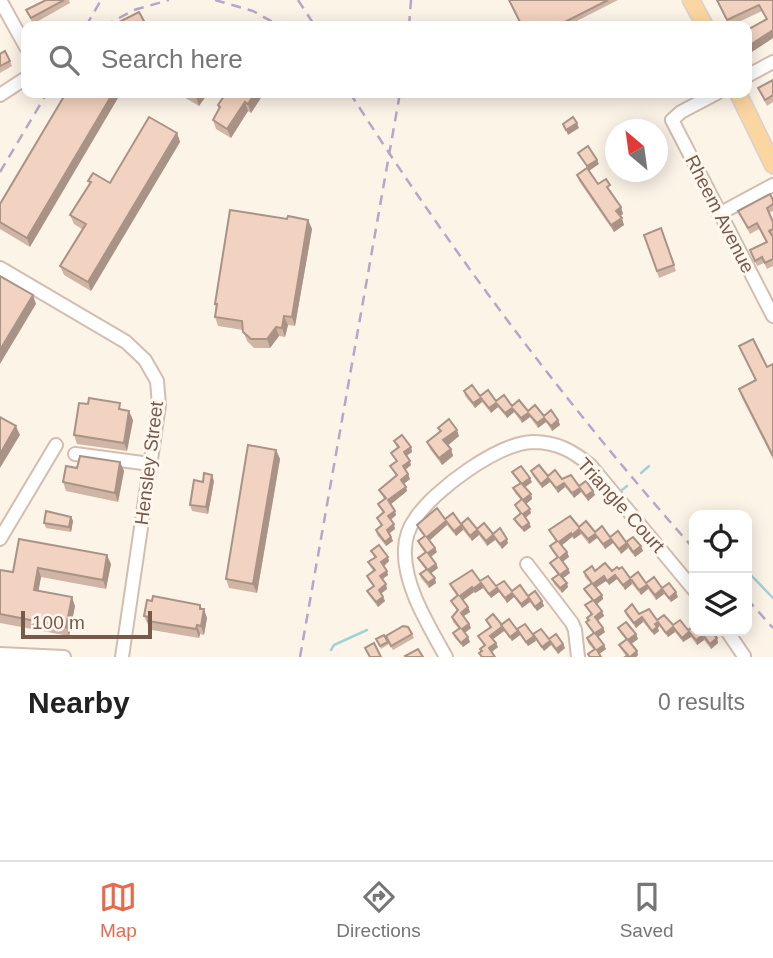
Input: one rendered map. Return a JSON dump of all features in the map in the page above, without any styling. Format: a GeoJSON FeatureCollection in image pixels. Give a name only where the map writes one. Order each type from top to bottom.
{"type":"FeatureCollection","features":[{"type":"Feature","properties":{"kind":"main road"},"geometry":{"type":"LineString","coordinates":[[691,0],[702,21]]}},
{"type":"Feature","properties":{"kind":"main road"},"geometry":{"type":"LineString","coordinates":[[740,98],[773,164]]}},
{"type":"Feature","properties":{"kind":"street"},"geometry":{"type":"LineString","coordinates":[[0,0],[21,38]]}},
{"type":"Feature","properties":{"kind":"street"},"geometry":{"type":"LineString","coordinates":[[752,73],[773,62]]}},
{"type":"Feature","properties":{"kind":"street"},"geometry":{"type":"LineString","coordinates":[[0,95],[21,81]]}},
{"type":"Feature","properties":{"kind":"street","name":"Rheem Avenue"},"geometry":{"type":"LineString","coordinates":[[708,98],[672,120],[773,316]]}},
{"type":"Feature","properties":{"kind":"street"},"geometry":{"type":"LineString","coordinates":[[719,214],[773,185]]}},
{"type":"Feature","properties":{"kind":"street","name":"Hensley Street"},"geometry":{"type":"LineString","coordinates":[[0,268],[126,342],[145,359],[157,381],[159,405],[122,657]]}},
{"type":"Feature","properties":{"kind":"street","name":"Triangle Court"},"geometry":{"type":"LineString","coordinates":[[446,657],[421,613],[406,572],[405,548],[408,534],[413,521],[424,507],[447,488],[488,457],[516,445],[530,442],[552,443],[571,450],[591,466],[689,584]]}},
{"type":"Feature","properties":{"kind":"street"},"geometry":{"type":"LineString","coordinates":[[0,539],[56,445]]}},
{"type":"Feature","properties":{"kind":"street"},"geometry":{"type":"LineString","coordinates":[[75,454],[150,464]]}},
{"type":"Feature","properties":{"kind":"street"},"geometry":{"type":"LineString","coordinates":[[527,564],[572,623],[578,657]]}},
{"type":"Feature","properties":{"kind":"street"},"geometry":{"type":"LineString","coordinates":[[731,636],[747,654]]}},
{"type":"Feature","properties":{"kind":"street"},"geometry":{"type":"LineString","coordinates":[[0,654],[64,657]]}},
{"type":"Feature","properties":{"kind":"building"},"geometry":{"type":"Polygon","coordinates":[[[46,0],[64,0],[31,18],[26,10],[46,0]]]}},
{"type":"Feature","properties":{"kind":"building"},"geometry":{"type":"Polygon","coordinates":[[[509,0],[608,0],[567,21],[520,21],[509,0]]]}},
{"type":"Feature","properties":{"kind":"building"},"geometry":{"type":"Polygon","coordinates":[[[717,0],[773,0],[773,30],[752,44],[752,27],[767,19],[759,5],[727,20],[717,0]]]}},
{"type":"Feature","properties":{"kind":"building"},"geometry":{"type":"Polygon","coordinates":[[[139,12],[144,21],[121,21],[139,12]]]}},
{"type":"Feature","properties":{"kind":"building"},"geometry":{"type":"Polygon","coordinates":[[[5,51],[10,61],[0,66],[0,54],[5,51]]]}},
{"type":"Feature","properties":{"kind":"building"},"geometry":{"type":"Polygon","coordinates":[[[773,80],[773,95],[765,100],[758,88],[773,80]]]}},
{"type":"Feature","properties":{"kind":"building"},"geometry":{"type":"Polygon","coordinates":[[[63,98],[110,98],[27,238],[0,222],[0,204],[63,98]]]}},
{"type":"Feature","properties":{"kind":"building"},"geometry":{"type":"Polygon","coordinates":[[[223,98],[252,98],[248,104],[245,102],[227,129],[213,120],[220,107],[218,105],[223,98]]]}},
{"type":"Feature","properties":{"kind":"building"},"geometry":{"type":"Polygon","coordinates":[[[149,117],[177,133],[88,282],[60,266],[86,224],[70,215],[91,182],[88,181],[93,173],[110,183],[149,117]]]}},
{"type":"Feature","properties":{"kind":"building"},"geometry":{"type":"Polygon","coordinates":[[[573,117],[577,123],[566,130],[563,124],[573,117]]]}},
{"type":"Feature","properties":{"kind":"building"},"geometry":{"type":"Polygon","coordinates":[[[588,146],[597,160],[587,166],[578,153],[588,146]]]}},
{"type":"Feature","properties":{"kind":"building"},"geometry":{"type":"Polygon","coordinates":[[[587,168],[598,184],[605,180],[608,182],[610,185],[607,187],[621,207],[616,211],[622,218],[611,225],[577,175],[587,168]]]}},
{"type":"Feature","properties":{"kind":"building"},"geometry":{"type":"Polygon","coordinates":[[[770,194],[773,204],[767,208],[773,222],[773,229],[769,231],[773,237],[773,259],[765,263],[762,257],[755,261],[750,250],[767,242],[757,223],[748,228],[738,211],[770,194]]]}},
{"type":"Feature","properties":{"kind":"building"},"geometry":{"type":"Polygon","coordinates":[[[230,210],[308,220],[292,317],[284,316],[282,328],[276,327],[267,339],[251,339],[243,332],[242,321],[215,317],[230,210]]]}},
{"type":"Feature","properties":{"kind":"building"},"geometry":{"type":"Polygon","coordinates":[[[661,228],[674,265],[657,271],[644,235],[661,228]]]}},
{"type":"Feature","properties":{"kind":"building"},"geometry":{"type":"Polygon","coordinates":[[[0,276],[33,295],[0,350],[0,276]]]}},
{"type":"Feature","properties":{"kind":"building"},"geometry":{"type":"Polygon","coordinates":[[[753,339],[767,367],[773,364],[773,456],[739,389],[756,380],[739,346],[753,339]]]}},
{"type":"Feature","properties":{"kind":"building"},"geometry":{"type":"Polygon","coordinates":[[[472,385],[480,396],[488,390],[496,401],[504,395],[512,406],[519,400],[528,411],[535,405],[544,416],[551,410],[558,420],[551,426],[544,418],[537,423],[528,413],[521,418],[512,408],[505,413],[496,403],[489,408],[481,398],[473,403],[464,391],[472,385]]]}},
{"type":"Feature","properties":{"kind":"building"},"geometry":{"type":"Polygon","coordinates":[[[89,398],[120,403],[119,409],[129,411],[124,443],[74,435],[79,403],[88,404],[89,398]]]}},
{"type":"Feature","properties":{"kind":"building"},"geometry":{"type":"Polygon","coordinates":[[[0,417],[16,426],[0,454],[0,417]]]}},
{"type":"Feature","properties":{"kind":"building"},"geometry":{"type":"Polygon","coordinates":[[[449,419],[457,430],[443,440],[451,449],[439,458],[427,442],[441,431],[438,428],[449,419]]]}},
{"type":"Feature","properties":{"kind":"building"},"geometry":{"type":"Polygon","coordinates":[[[402,435],[411,447],[404,452],[410,461],[403,466],[408,474],[401,480],[406,487],[388,500],[395,511],[388,516],[394,524],[387,530],[391,537],[385,542],[376,530],[382,525],[377,518],[384,512],[378,504],[386,498],[379,490],[397,475],[390,466],[397,461],[391,453],[399,447],[394,441],[402,435]]]}},
{"type":"Feature","properties":{"kind":"building"},"geometry":{"type":"Polygon","coordinates":[[[248,445],[276,450],[253,584],[226,579],[248,445]]]}},
{"type":"Feature","properties":{"kind":"building"},"geometry":{"type":"Polygon","coordinates":[[[80,456],[120,462],[115,493],[63,482],[66,466],[77,468],[80,456]]]}},
{"type":"Feature","properties":{"kind":"building"},"geometry":{"type":"Polygon","coordinates":[[[539,465],[548,476],[555,470],[562,479],[571,475],[579,486],[586,481],[593,491],[586,496],[580,488],[572,493],[564,483],[556,488],[548,478],[541,484],[531,471],[539,465]]]}},
{"type":"Feature","properties":{"kind":"building"},"geometry":{"type":"Polygon","coordinates":[[[521,466],[530,478],[522,484],[531,494],[523,500],[530,509],[523,514],[529,523],[522,528],[514,519],[521,513],[515,505],[522,499],[513,488],[521,483],[512,472],[521,466]]]}},
{"type":"Feature","properties":{"kind":"building"},"geometry":{"type":"Polygon","coordinates":[[[204,473],[212,475],[206,507],[190,505],[194,480],[203,482],[204,473]]]}},
{"type":"Feature","properties":{"kind":"building"},"geometry":{"type":"Polygon","coordinates":[[[437,508],[445,519],[453,513],[461,524],[468,518],[477,529],[484,523],[493,534],[500,528],[507,539],[500,544],[493,535],[486,541],[477,530],[470,536],[462,525],[454,531],[446,521],[427,537],[435,548],[428,553],[436,564],[428,570],[435,578],[428,583],[420,574],[427,569],[418,558],[426,552],[418,541],[425,536],[417,525],[437,508]]]}},
{"type":"Feature","properties":{"kind":"building"},"geometry":{"type":"Polygon","coordinates":[[[46,511],[71,517],[69,527],[44,523],[46,511]]]}},
{"type":"Feature","properties":{"kind":"building"},"geometry":{"type":"Polygon","coordinates":[[[570,516],[579,527],[586,521],[595,532],[602,526],[610,537],[618,531],[626,542],[633,537],[641,546],[633,552],[627,543],[619,549],[611,539],[603,544],[595,534],[588,539],[579,529],[572,535],[571,533],[559,542],[567,552],[560,558],[568,569],[560,575],[567,583],[560,588],[552,579],[559,574],[550,563],[558,557],[550,546],[557,541],[549,530],[570,516]]]}},
{"type":"Feature","properties":{"kind":"building"},"geometry":{"type":"Polygon","coordinates":[[[19,539],[107,555],[103,580],[38,568],[34,590],[72,597],[66,627],[0,614],[0,570],[13,572],[19,539]]]}},
{"type":"Feature","properties":{"kind":"building"},"geometry":{"type":"Polygon","coordinates":[[[379,545],[388,557],[381,562],[387,571],[380,576],[386,584],[379,590],[383,597],[376,602],[367,591],[374,586],[367,576],[375,570],[368,562],[376,557],[371,551],[379,545]]]}},
{"type":"Feature","properties":{"kind":"building"},"geometry":{"type":"Polygon","coordinates":[[[605,563],[612,571],[622,567],[630,578],[638,572],[646,583],[654,577],[662,588],[669,583],[676,592],[669,598],[662,589],[655,595],[647,585],[639,590],[631,579],[623,585],[615,575],[607,581],[604,576],[593,584],[602,595],[594,601],[602,611],[595,617],[603,628],[595,633],[604,645],[597,650],[601,657],[590,657],[588,654],[595,649],[587,638],[594,633],[586,622],[592,614],[585,605],[593,600],[584,589],[592,583],[584,572],[592,566],[595,571],[605,563]]]}},
{"type":"Feature","properties":{"kind":"building"},"geometry":{"type":"Polygon","coordinates":[[[472,570],[480,581],[488,576],[496,586],[504,581],[512,591],[520,585],[528,596],[535,591],[542,601],[535,607],[529,598],[521,604],[512,593],[505,598],[497,588],[489,594],[481,583],[473,589],[472,587],[460,596],[468,607],[461,613],[469,624],[462,629],[468,637],[461,643],[453,633],[460,628],[452,617],[458,610],[451,601],[458,595],[450,584],[472,570]]]}},
{"type":"Feature","properties":{"kind":"building"},"geometry":{"type":"Polygon","coordinates":[[[153,596],[200,605],[200,609],[204,609],[201,626],[197,625],[196,629],[148,621],[149,617],[144,616],[147,600],[152,601],[153,596]]]}},
{"type":"Feature","properties":{"kind":"building"},"geometry":{"type":"Polygon","coordinates":[[[632,604],[639,614],[649,609],[657,620],[664,615],[673,625],[680,620],[689,632],[682,638],[673,627],[666,633],[658,622],[652,631],[642,617],[634,623],[625,611],[632,604]]]}},
{"type":"Feature","properties":{"kind":"building"},"geometry":{"type":"Polygon","coordinates":[[[493,614],[503,626],[490,636],[496,643],[489,648],[495,657],[482,657],[480,649],[485,645],[478,636],[491,627],[486,620],[493,614]]]}},
{"type":"Feature","properties":{"kind":"building"},"geometry":{"type":"Polygon","coordinates":[[[509,619],[518,631],[510,637],[501,625],[509,619]]]}},
{"type":"Feature","properties":{"kind":"building"},"geometry":{"type":"Polygon","coordinates":[[[626,622],[636,634],[628,640],[637,651],[630,657],[625,657],[628,655],[619,645],[627,639],[618,628],[626,622]]]}},
{"type":"Feature","properties":{"kind":"building"},"geometry":{"type":"Polygon","coordinates":[[[525,624],[534,636],[526,642],[517,629],[525,624]]]}},
{"type":"Feature","properties":{"kind":"building"},"geometry":{"type":"Polygon","coordinates":[[[403,626],[408,627],[412,634],[391,646],[386,636],[403,626]]]}},
{"type":"Feature","properties":{"kind":"building"},"geometry":{"type":"Polygon","coordinates":[[[541,629],[549,639],[556,634],[563,644],[556,649],[550,641],[542,647],[533,634],[541,629]]]}},
{"type":"Feature","properties":{"kind":"building"},"geometry":{"type":"Polygon","coordinates":[[[384,635],[388,642],[380,646],[376,639],[384,635]]]}},
{"type":"Feature","properties":{"kind":"building"},"geometry":{"type":"Polygon","coordinates":[[[704,636],[717,638],[710,644],[704,636]]]}},
{"type":"Feature","properties":{"kind":"building"},"geometry":{"type":"Polygon","coordinates":[[[374,643],[381,657],[370,657],[365,648],[374,643]]]}},
{"type":"Feature","properties":{"kind":"building"},"geometry":{"type":"Polygon","coordinates":[[[418,649],[423,657],[405,656],[418,649]]]}},
{"type":"Feature","properties":{"kind":"waterway"},"geometry":{"type":"LineString","coordinates":[[641,473],[649,466]]}},
{"type":"Feature","properties":{"kind":"waterway"},"geometry":{"type":"LineString","coordinates":[[622,490],[627,486]]}},
{"type":"Feature","properties":{"kind":"waterway"},"geometry":{"type":"LineString","coordinates":[[749,573],[773,598]]}},
{"type":"Feature","properties":{"kind":"waterway"},"geometry":{"type":"LineString","coordinates":[[331,650],[334,645],[367,630]]}},
{"type":"Feature","properties":{"kind":"railway"},"geometry":{"type":"LineString","coordinates":[[89,21],[101,0]]}},
{"type":"Feature","properties":{"kind":"railway"},"geometry":{"type":"LineString","coordinates":[[113,21],[134,10],[169,0]]}},
{"type":"Feature","properties":{"kind":"railway"},"geometry":{"type":"LineString","coordinates":[[215,0],[253,11],[271,21]]}},
{"type":"Feature","properties":{"kind":"railway"},"geometry":{"type":"LineString","coordinates":[[298,0],[312,21]]}},
{"type":"Feature","properties":{"kind":"railway"},"geometry":{"type":"LineString","coordinates":[[409,21],[411,0]]}},
{"type":"Feature","properties":{"kind":"railway"},"geometry":{"type":"LineString","coordinates":[[0,172],[44,98]]}},
{"type":"Feature","properties":{"kind":"railway"},"geometry":{"type":"LineString","coordinates":[[353,98],[429,212],[513,328],[601,440],[689,543]]}},
{"type":"Feature","properties":{"kind":"railway"},"geometry":{"type":"LineString","coordinates":[[300,657],[399,98]]}},
{"type":"Feature","properties":{"kind":"railway"},"geometry":{"type":"LineString","coordinates":[[752,605],[773,628]]}}]}
